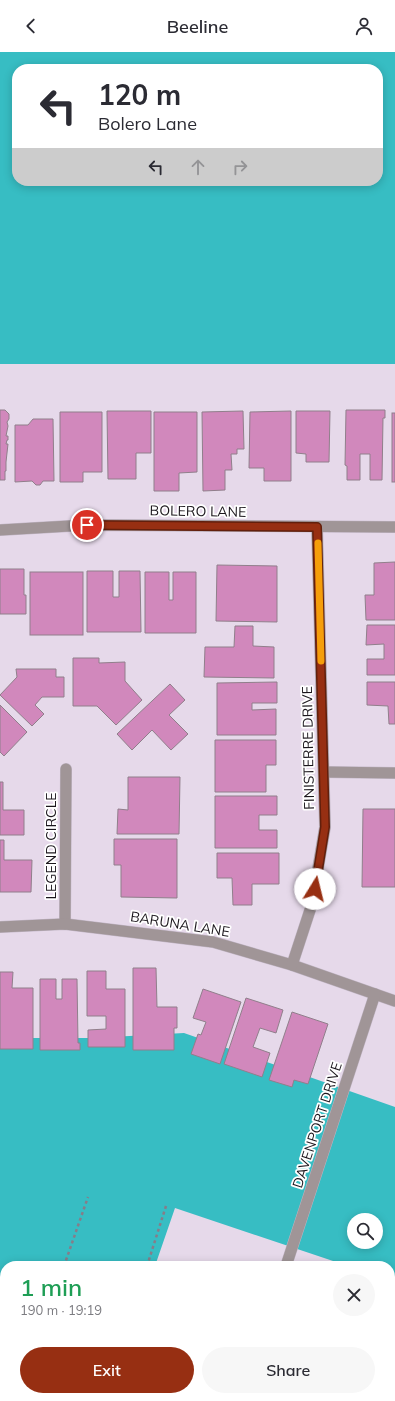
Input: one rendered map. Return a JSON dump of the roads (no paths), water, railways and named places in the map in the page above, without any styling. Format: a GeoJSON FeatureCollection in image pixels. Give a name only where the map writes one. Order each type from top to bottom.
{"type":"FeatureCollection","features":[{"type":"Feature","properties":{"kind":"street","name":"BOLERO LANE"},"geometry":{"type":"LineString","coordinates":[[0,530],[87,525],[395,527]]}},
{"type":"Feature","properties":{"kind":"street","name":"FINISTERRE DRIVE"},"geometry":{"type":"LineString","coordinates":[[292,965],[312,904],[325,827],[317,527]]}},
{"type":"Feature","properties":{"kind":"street","name":"LEGEND CIRCLE"},"geometry":{"type":"LineString","coordinates":[[65,924],[66,769]]}},
{"type":"Feature","properties":{"kind":"street"},"geometry":{"type":"LineString","coordinates":[[324,772],[395,773]]}},
{"type":"Feature","properties":{"kind":"street","name":"BARUNA LANE"},"geometry":{"type":"LineString","coordinates":[[0,927],[65,924],[213,942],[292,965],[395,1001]]}},
{"type":"Feature","properties":{"kind":"street","name":"DAVENPORT DRIVE"},"geometry":{"type":"LineString","coordinates":[[287,1261],[376,994]]}},
{"type":"Feature","properties":{"kind":"water"},"geometry":{"type":"Polygon","coordinates":[[[0,52],[395,52],[395,364],[0,364],[0,52]]]}},
{"type":"Feature","properties":{"kind":"water"},"geometry":{"type":"Polygon","coordinates":[[[184,1033],[395,1107],[395,1261],[333,1261],[175,1208],[157,1261],[0,1261],[0,1038],[93,1038],[184,1033]]]}}]}
